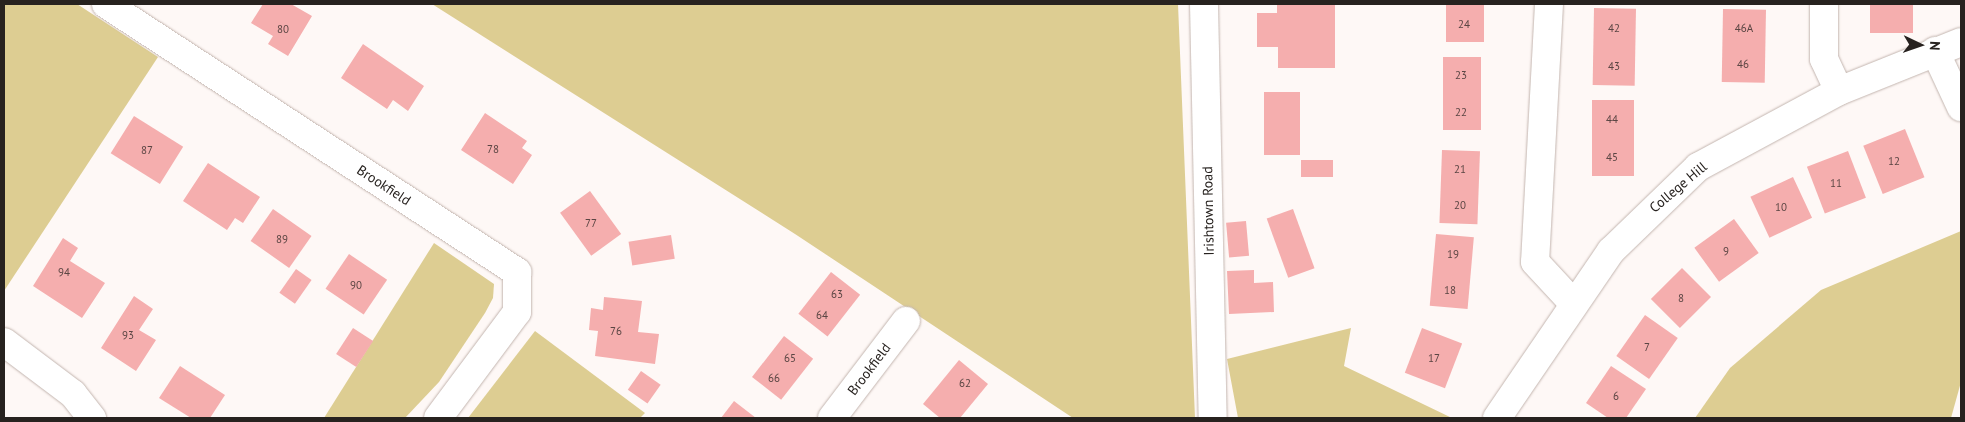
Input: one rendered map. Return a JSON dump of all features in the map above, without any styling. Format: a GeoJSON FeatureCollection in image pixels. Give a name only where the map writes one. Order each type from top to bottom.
{"type":"FeatureCollection","features":[{"type":"Feature","properties":{"kind":"street","name":"Brookfield"},"geometry":{"type":"LineString","coordinates":[[106,4],[517,272],[517,312],[438,418]]}},
{"type":"Feature","properties":{"kind":"street","name":"Irishtown Road"},"geometry":{"type":"LineString","coordinates":[[1204,4],[1213,418]]}},
{"type":"Feature","properties":{"kind":"street"},"geometry":{"type":"LineString","coordinates":[[1549,4],[1535,262],[1573,303]]}},
{"type":"Feature","properties":{"kind":"street"},"geometry":{"type":"LineString","coordinates":[[1824,4],[1824,59],[1839,92]]}},
{"type":"Feature","properties":{"kind":"street","name":"College Hill"},"geometry":{"type":"LineString","coordinates":[[1497,418],[1573,303],[1611,251],[1698,167],[1839,92],[1935,51],[1961,42]]}},
{"type":"Feature","properties":{"kind":"street"},"geometry":{"type":"LineString","coordinates":[[1935,51],[1961,107]]}},
{"type":"Feature","properties":{"kind":"street","name":"Brookfield"},"geometry":{"type":"LineString","coordinates":[[832,418],[906,321]]}},
{"type":"Feature","properties":{"kind":"street"},"geometry":{"type":"LineString","coordinates":[[4,342],[73,394],[92,418]]}},
{"type":"Feature","properties":{"kind":"shaded area"},"geometry":{"type":"Polygon","coordinates":[[[4,4],[77,4],[158,57],[4,291],[4,4]]]}},
{"type":"Feature","properties":{"kind":"shaded area"},"geometry":{"type":"Polygon","coordinates":[[[432,4],[1178,4],[1195,418],[1073,418],[795,234],[432,4]]]}},
{"type":"Feature","properties":{"kind":"shaded area"},"geometry":{"type":"Polygon","coordinates":[[[1961,231],[1961,382],[1951,418],[1695,418],[1730,368],[1821,290],[1961,231]]]}},
{"type":"Feature","properties":{"kind":"shaded area"},"geometry":{"type":"Polygon","coordinates":[[[434,243],[494,284],[493,298],[485,313],[439,382],[405,418],[324,418],[434,243]]]}},
{"type":"Feature","properties":{"kind":"shaded area"},"geometry":{"type":"Polygon","coordinates":[[[1351,328],[1344,366],[1452,418],[1238,418],[1227,359],[1351,328]]]}},
{"type":"Feature","properties":{"kind":"shaded area"},"geometry":{"type":"Polygon","coordinates":[[[535,331],[645,413],[640,418],[468,418],[535,331]]]}},
{"type":"Feature","properties":{"kind":"building"},"geometry":{"type":"Polygon","coordinates":[[[263,4],[291,4],[312,16],[288,56],[268,44],[273,36],[251,23],[263,4]]]}},
{"type":"Feature","properties":{"kind":"building"},"geometry":{"type":"Polygon","coordinates":[[[1277,4],[1335,4],[1335,68],[1278,68],[1278,47],[1257,47],[1257,13],[1277,13],[1277,4]]]}},
{"type":"Feature","properties":{"kind":"building"},"geometry":{"type":"Polygon","coordinates":[[[1446,4],[1484,4],[1484,42],[1446,42],[1446,4]]]}},
{"type":"Feature","properties":{"kind":"building"},"geometry":{"type":"Polygon","coordinates":[[[1870,4],[1913,4],[1913,33],[1870,33],[1870,4]]]}},
{"type":"Feature","properties":{"kind":"building"},"geometry":{"type":"Polygon","coordinates":[[[1594,8],[1636,9],[1635,86],[1593,85],[1594,8]]]}},
{"type":"Feature","properties":{"kind":"building"},"geometry":{"type":"Polygon","coordinates":[[[1723,9],[1766,10],[1765,83],[1722,82],[1723,9]]]}},
{"type":"Feature","properties":{"kind":"building"},"geometry":{"type":"Polygon","coordinates":[[[363,44],[424,86],[408,111],[393,100],[387,109],[341,78],[363,44]]]}},
{"type":"Feature","properties":{"kind":"building"},"geometry":{"type":"Polygon","coordinates":[[[1443,57],[1481,57],[1481,130],[1443,130],[1443,57]]]}},
{"type":"Feature","properties":{"kind":"building"},"geometry":{"type":"Polygon","coordinates":[[[1264,92],[1300,92],[1300,155],[1264,155],[1264,92]]]}},
{"type":"Feature","properties":{"kind":"building"},"geometry":{"type":"Polygon","coordinates":[[[1592,100],[1634,100],[1634,176],[1592,176],[1592,100]]]}},
{"type":"Feature","properties":{"kind":"building"},"geometry":{"type":"Polygon","coordinates":[[[485,113],[527,141],[522,148],[532,155],[513,184],[461,150],[485,113]]]}},
{"type":"Feature","properties":{"kind":"building"},"geometry":{"type":"Polygon","coordinates":[[[134,116],[183,147],[160,184],[111,153],[134,116]]]}},
{"type":"Feature","properties":{"kind":"building"},"geometry":{"type":"Polygon","coordinates":[[[1905,129],[1924,177],[1883,194],[1863,146],[1905,129]]]}},
{"type":"Feature","properties":{"kind":"building"},"geometry":{"type":"Polygon","coordinates":[[[1442,150],[1480,151],[1477,224],[1439,223],[1442,150]]]}},
{"type":"Feature","properties":{"kind":"building"},"geometry":{"type":"Polygon","coordinates":[[[1848,151],[1866,198],[1825,213],[1807,167],[1848,151]]]}},
{"type":"Feature","properties":{"kind":"building"},"geometry":{"type":"Polygon","coordinates":[[[1301,160],[1333,160],[1333,177],[1301,177],[1301,160]]]}},
{"type":"Feature","properties":{"kind":"building"},"geometry":{"type":"Polygon","coordinates":[[[208,163],[260,197],[243,223],[235,218],[227,230],[183,201],[208,163]]]}},
{"type":"Feature","properties":{"kind":"building"},"geometry":{"type":"Polygon","coordinates":[[[1793,177],[1812,218],[1769,238],[1750,197],[1793,177]]]}},
{"type":"Feature","properties":{"kind":"building"},"geometry":{"type":"Polygon","coordinates":[[[590,191],[621,234],[591,256],[560,213],[590,191]]]}},
{"type":"Feature","properties":{"kind":"building"},"geometry":{"type":"Polygon","coordinates":[[[273,209],[312,236],[289,268],[251,241],[273,209]]]}},
{"type":"Feature","properties":{"kind":"building"},"geometry":{"type":"Polygon","coordinates":[[[1293,209],[1315,268],[1288,278],[1267,219],[1293,209]]]}},
{"type":"Feature","properties":{"kind":"building"},"geometry":{"type":"Polygon","coordinates":[[[1734,219],[1759,253],[1719,282],[1694,248],[1734,219]]]}},
{"type":"Feature","properties":{"kind":"building"},"geometry":{"type":"Polygon","coordinates":[[[1246,221],[1249,256],[1229,258],[1226,223],[1246,221]]]}},
{"type":"Feature","properties":{"kind":"building"},"geometry":{"type":"Polygon","coordinates":[[[1436,234],[1474,237],[1468,309],[1430,306],[1436,234]]]}},
{"type":"Feature","properties":{"kind":"building"},"geometry":{"type":"Polygon","coordinates":[[[671,235],[675,259],[632,265],[629,242],[671,235]]]}},
{"type":"Feature","properties":{"kind":"building"},"geometry":{"type":"Polygon","coordinates":[[[63,238],[78,248],[70,261],[105,283],[82,318],[33,286],[63,238]]]}},
{"type":"Feature","properties":{"kind":"building"},"geometry":{"type":"Polygon","coordinates":[[[349,254],[387,280],[364,315],[326,289],[349,254]]]}},
{"type":"Feature","properties":{"kind":"building"},"geometry":{"type":"Polygon","coordinates":[[[1682,268],[1711,297],[1680,328],[1651,299],[1682,268]]]}},
{"type":"Feature","properties":{"kind":"building"},"geometry":{"type":"Polygon","coordinates":[[[296,269],[312,280],[295,304],[279,293],[296,269]]]}},
{"type":"Feature","properties":{"kind":"building"},"geometry":{"type":"Polygon","coordinates":[[[1254,270],[1254,283],[1273,282],[1274,312],[1229,314],[1227,271],[1254,270]]]}},
{"type":"Feature","properties":{"kind":"building"},"geometry":{"type":"Polygon","coordinates":[[[831,272],[860,295],[828,337],[798,314],[831,272]]]}},
{"type":"Feature","properties":{"kind":"building"},"geometry":{"type":"Polygon","coordinates":[[[134,296],[153,309],[139,330],[156,340],[136,371],[101,348],[134,296]]]}},
{"type":"Feature","properties":{"kind":"building"},"geometry":{"type":"Polygon","coordinates":[[[604,297],[642,301],[638,332],[659,334],[655,364],[595,356],[598,331],[589,330],[591,308],[603,310],[604,297]]]}},
{"type":"Feature","properties":{"kind":"building"},"geometry":{"type":"Polygon","coordinates":[[[1645,315],[1678,338],[1649,379],[1616,356],[1645,315]]]}},
{"type":"Feature","properties":{"kind":"building"},"geometry":{"type":"Polygon","coordinates":[[[353,328],[373,341],[356,367],[336,354],[353,328]]]}},
{"type":"Feature","properties":{"kind":"building"},"geometry":{"type":"Polygon","coordinates":[[[1422,328],[1462,343],[1445,388],[1405,373],[1422,328]]]}},
{"type":"Feature","properties":{"kind":"building"},"geometry":{"type":"Polygon","coordinates":[[[784,336],[813,359],[781,400],[752,377],[784,336]]]}},
{"type":"Feature","properties":{"kind":"building"},"geometry":{"type":"Polygon","coordinates":[[[959,360],[988,384],[960,418],[940,418],[923,404],[959,360]]]}},
{"type":"Feature","properties":{"kind":"building"},"geometry":{"type":"Polygon","coordinates":[[[180,366],[225,395],[210,418],[191,418],[159,398],[180,366]]]}},
{"type":"Feature","properties":{"kind":"building"},"geometry":{"type":"Polygon","coordinates":[[[1611,366],[1646,389],[1626,418],[1608,418],[1586,403],[1611,366]]]}},
{"type":"Feature","properties":{"kind":"building"},"geometry":{"type":"Polygon","coordinates":[[[641,371],[661,385],[647,404],[628,390],[641,371]]]}},
{"type":"Feature","properties":{"kind":"building"},"geometry":{"type":"Polygon","coordinates":[[[734,401],[756,418],[721,418],[734,401]]]}}]}
